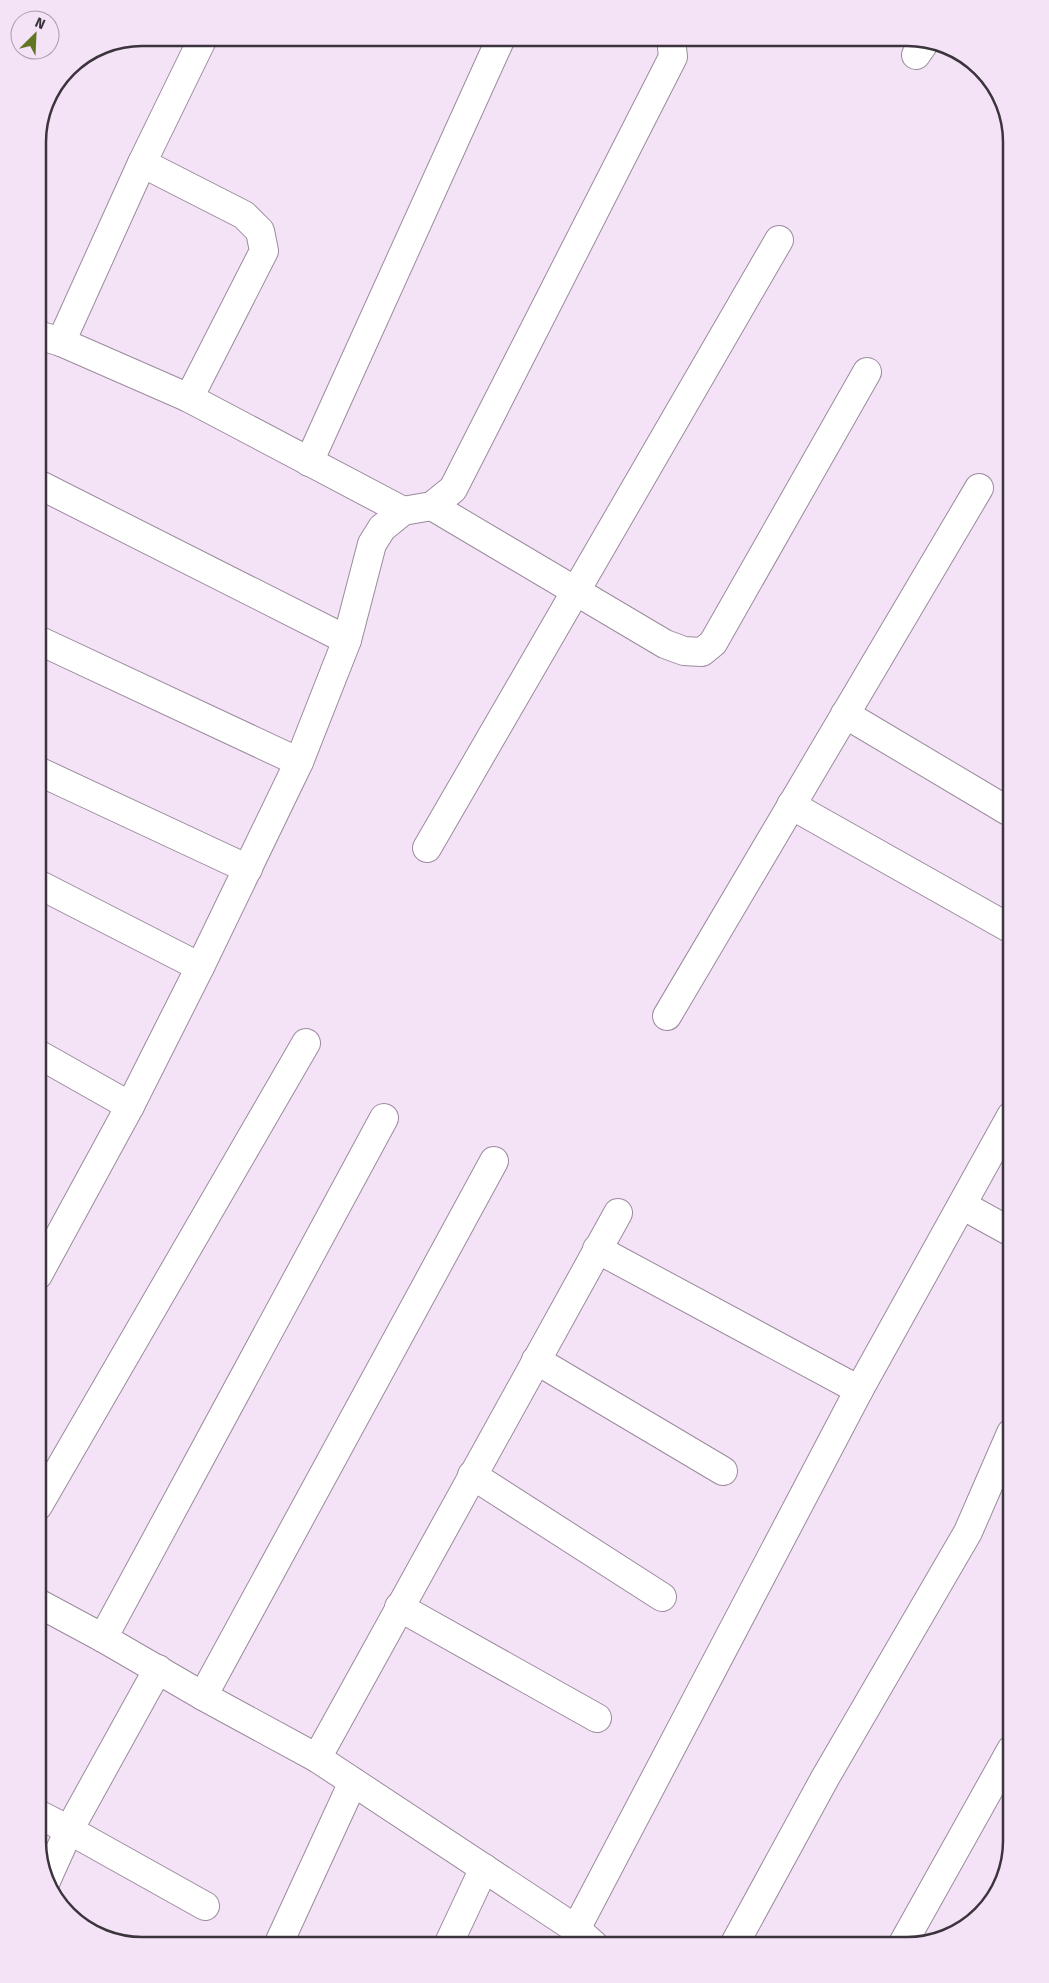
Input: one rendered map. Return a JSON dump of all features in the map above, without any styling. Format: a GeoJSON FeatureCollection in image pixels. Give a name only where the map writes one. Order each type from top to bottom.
{"type":"FeatureCollection","features":[{"type":"Feature","properties":{"kind":"street"},"geometry":{"type":"LineString","coordinates":[[198,46],[142,162],[49,338],[189,398],[403,511]]}},
{"type":"Feature","properties":{"kind":"street"},"geometry":{"type":"LineString","coordinates":[[310,462],[497,46]]}},
{"type":"Feature","properties":{"kind":"street"},"geometry":{"type":"LineString","coordinates":[[46,1260],[130,1106],[200,967],[299,762],[347,640],[372,544],[382,528],[403,511],[432,506],[453,489],[669,66],[673,57],[672,46]]}},
{"type":"Feature","properties":{"kind":"street"},"geometry":{"type":"LineString","coordinates":[[142,162],[244,215],[260,231],[264,251],[189,398]]}},
{"type":"Feature","properties":{"kind":"street"},"geometry":{"type":"LineString","coordinates":[[428,848],[779,240]]}},
{"type":"Feature","properties":{"kind":"street"},"geometry":{"type":"LineString","coordinates":[[432,506],[665,644],[684,651],[702,652],[713,643],[867,372]]}},
{"type":"Feature","properties":{"kind":"street"},"geometry":{"type":"LineString","coordinates":[[46,488],[347,640]]}},
{"type":"Feature","properties":{"kind":"street"},"geometry":{"type":"LineString","coordinates":[[667,1016],[979,488]]}},
{"type":"Feature","properties":{"kind":"street"},"geometry":{"type":"LineString","coordinates":[[46,644],[299,762]]}},
{"type":"Feature","properties":{"kind":"street"},"geometry":{"type":"LineString","coordinates":[[845,714],[1003,808]]}},
{"type":"Feature","properties":{"kind":"street"},"geometry":{"type":"LineString","coordinates":[[46,775],[248,869]]}},
{"type":"Feature","properties":{"kind":"street"},"geometry":{"type":"LineString","coordinates":[[791,805],[1003,924]]}},
{"type":"Feature","properties":{"kind":"street"},"geometry":{"type":"LineString","coordinates":[[46,888],[200,967]]}},
{"type":"Feature","properties":{"kind":"street"},"geometry":{"type":"LineString","coordinates":[[46,1492],[306,1043]]}},
{"type":"Feature","properties":{"kind":"street"},"geometry":{"type":"LineString","coordinates":[[46,1059],[130,1106]]}},
{"type":"Feature","properties":{"kind":"street"},"geometry":{"type":"LineString","coordinates":[[104,1638],[384,1118]]}},
{"type":"Feature","properties":{"kind":"street"},"geometry":{"type":"LineString","coordinates":[[46,1607],[317,1758],[585,1937],[859,1390],[1003,1132]]}},
{"type":"Feature","properties":{"kind":"street"},"geometry":{"type":"LineString","coordinates":[[203,1696],[494,1161]]}},
{"type":"Feature","properties":{"kind":"street"},"geometry":{"type":"LineString","coordinates":[[962,1205],[1003,1227]]}},
{"type":"Feature","properties":{"kind":"street"},"geometry":{"type":"LineString","coordinates":[[317,1758],[618,1213]]}},
{"type":"Feature","properties":{"kind":"street"},"geometry":{"type":"LineString","coordinates":[[597,1249],[859,1390]]}},
{"type":"Feature","properties":{"kind":"street"},"geometry":{"type":"LineString","coordinates":[[536,1360],[723,1471]]}},
{"type":"Feature","properties":{"kind":"street"},"geometry":{"type":"LineString","coordinates":[[739,1937],[825,1778],[968,1532],[1003,1453]]}},
{"type":"Feature","properties":{"kind":"street"},"geometry":{"type":"LineString","coordinates":[[472,1475],[662,1597]]}},
{"type":"Feature","properties":{"kind":"street"},"geometry":{"type":"LineString","coordinates":[[400,1607],[597,1718]]}},
{"type":"Feature","properties":{"kind":"street"},"geometry":{"type":"LineString","coordinates":[[51,1871],[69,1830],[158,1670]]}},
{"type":"Feature","properties":{"kind":"street"},"geometry":{"type":"LineString","coordinates":[[907,1937],[1003,1766]]}},
{"type":"Feature","properties":{"kind":"street"},"geometry":{"type":"LineString","coordinates":[[282,1937],[353,1782]]}},
{"type":"Feature","properties":{"kind":"street"},"geometry":{"type":"LineString","coordinates":[[46,1818],[204,1906]]}},
{"type":"Feature","properties":{"kind":"street"},"geometry":{"type":"LineString","coordinates":[[452,1937],[484,1868]]}}]}
